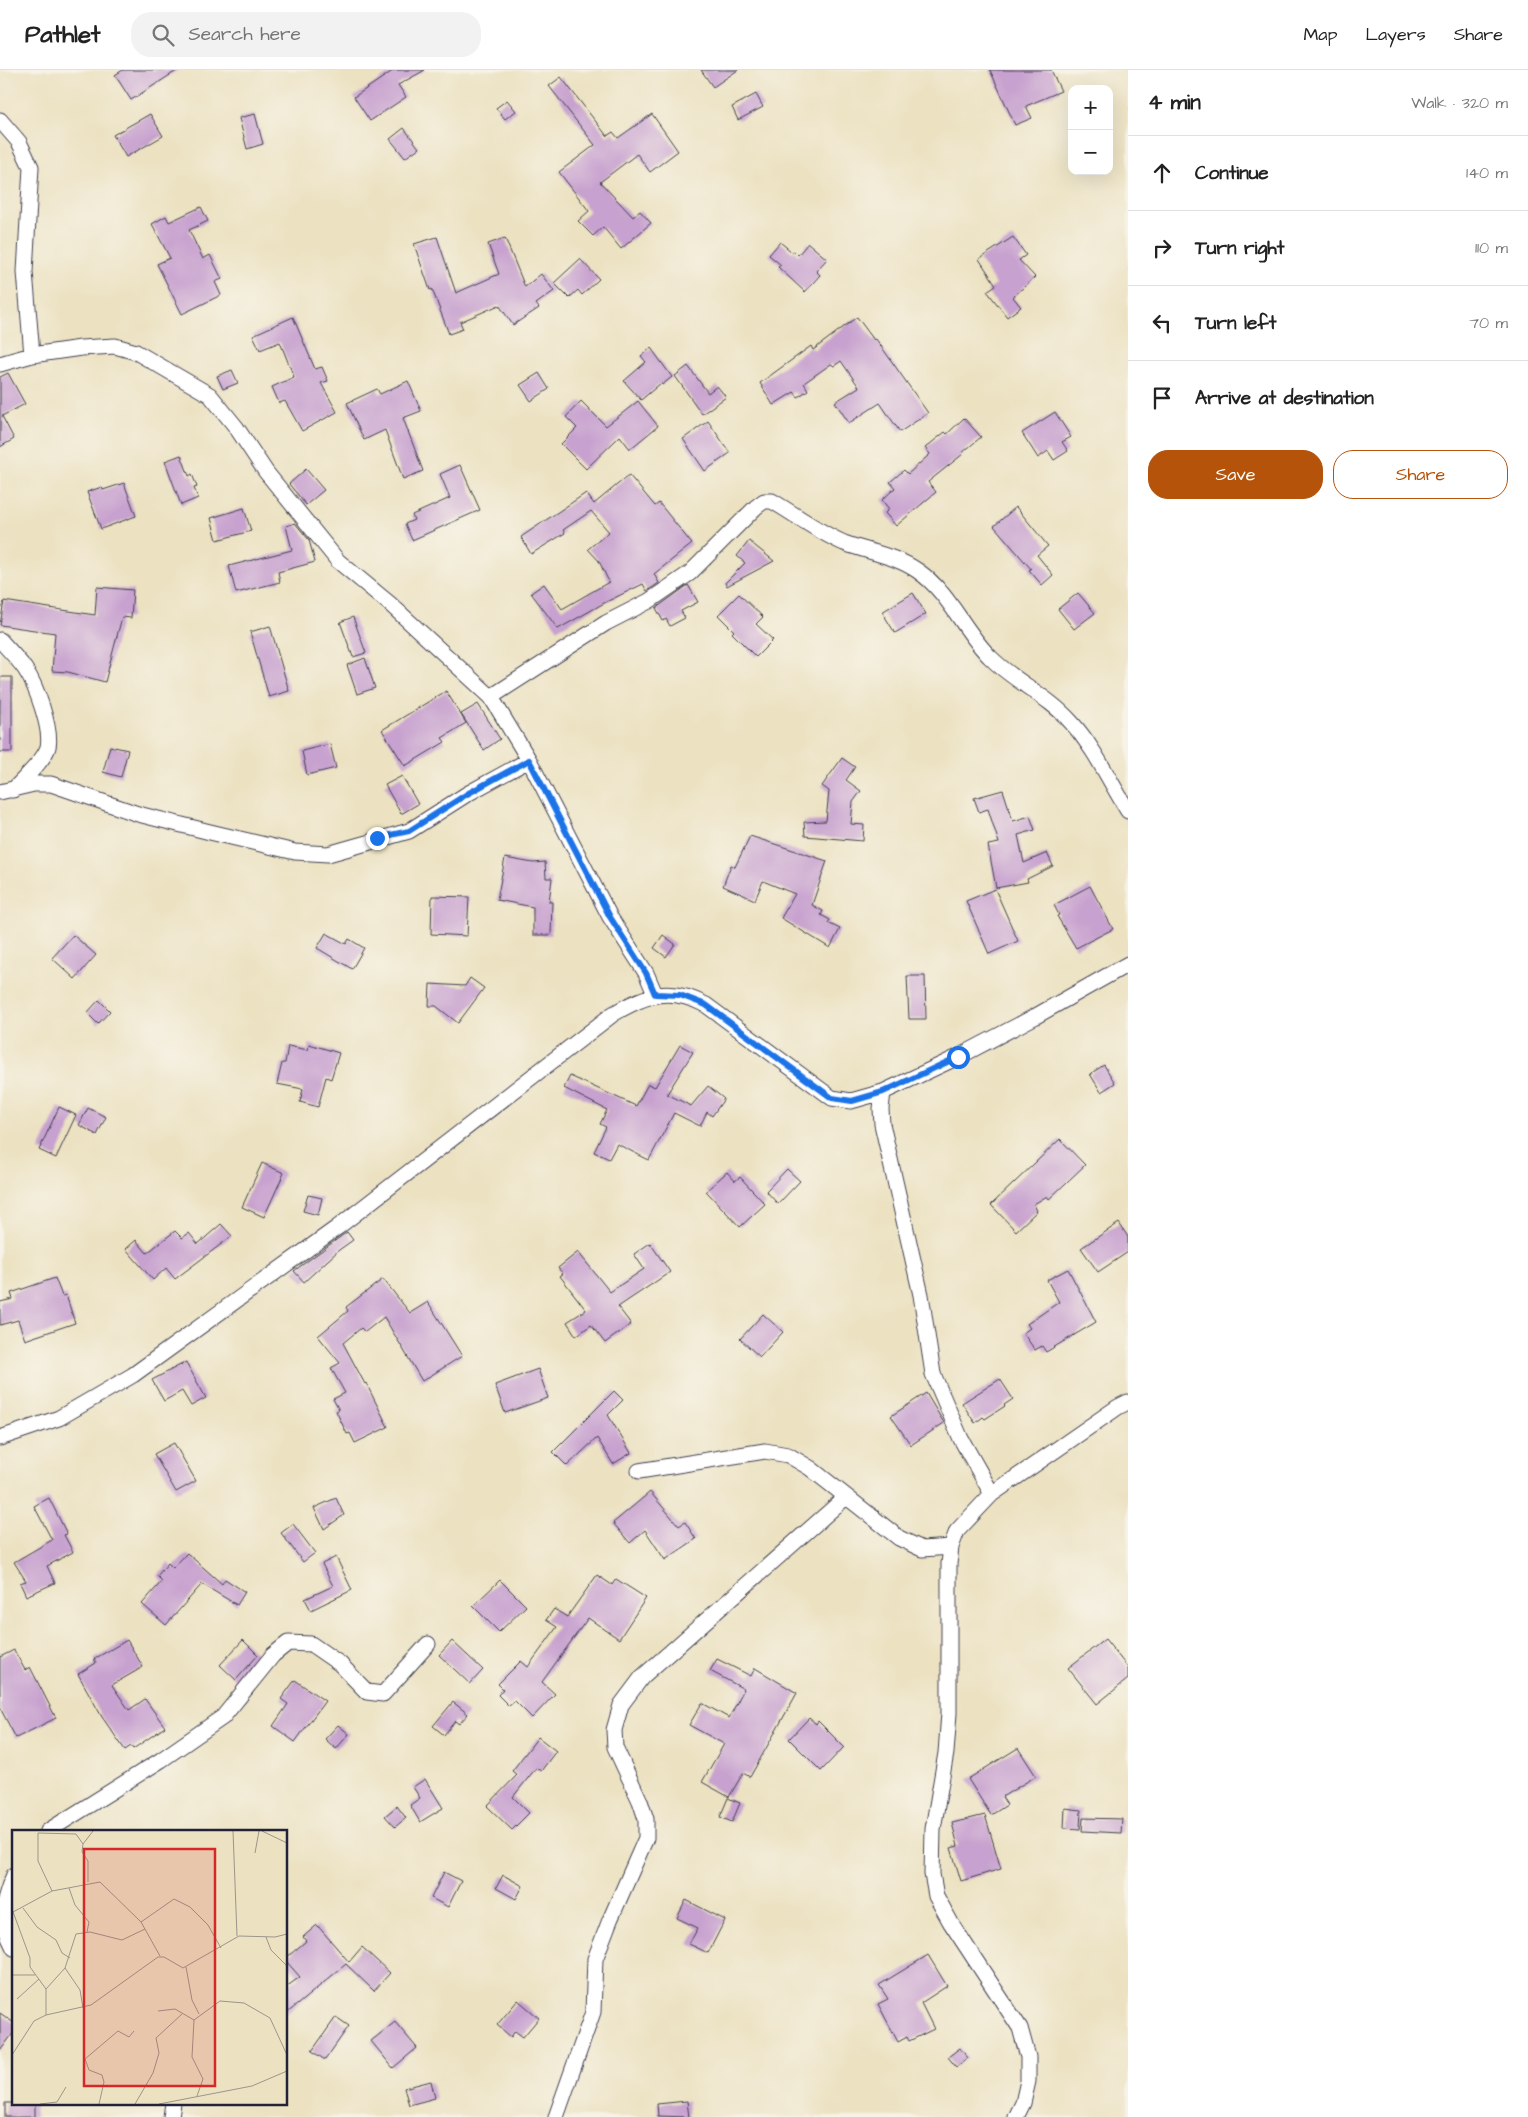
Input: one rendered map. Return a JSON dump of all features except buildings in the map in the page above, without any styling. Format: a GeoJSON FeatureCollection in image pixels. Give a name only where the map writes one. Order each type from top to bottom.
{"type":"FeatureCollection","features":[{"type":"Feature","properties":{"kind":"street"},"geometry":{"type":"LineString","coordinates":[[0,120],[19,142],[31,167],[24,272],[32,355]]}},
{"type":"Feature","properties":{"kind":"street"},"geometry":{"type":"LineString","coordinates":[[0,364],[32,355],[81,348],[115,346],[136,352],[210,395],[236,428],[266,472],[338,561],[390,604],[491,697],[529,760],[610,917],[646,973],[655,994]]}},
{"type":"Feature","properties":{"kind":"street"},"geometry":{"type":"LineString","coordinates":[[491,697],[606,623],[649,601],[690,572],[756,507],[764,501],[772,501],[816,530],[844,543],[885,556],[916,569],[934,582],[991,658],[1044,697],[1071,722],[1094,754],[1128,811]]}},
{"type":"Feature","properties":{"kind":"street"},"geometry":{"type":"LineString","coordinates":[[0,640],[26,670],[38,695],[48,730],[48,748],[36,766],[6,791]]}},
{"type":"Feature","properties":{"kind":"street"},"geometry":{"type":"LineString","coordinates":[[6,791],[34,784],[51,784],[138,814],[192,828],[295,852],[328,854],[409,831],[467,794],[529,760]]}},
{"type":"Feature","properties":{"kind":"street"},"geometry":{"type":"LineString","coordinates":[[0,1438],[59,1418],[133,1375],[338,1227],[612,1014],[637,1000],[655,994],[680,995],[706,1005],[832,1098],[852,1101],[883,1092],[967,1052],[1128,964]]}},
{"type":"Feature","properties":{"kind":"street"},"geometry":{"type":"LineString","coordinates":[[883,1092],[881,1109],[884,1133],[921,1295],[933,1374],[961,1439],[992,1494]]}},
{"type":"Feature","properties":{"kind":"street"},"geometry":{"type":"LineString","coordinates":[[1016,2117],[1023,2103],[1028,2081],[1028,2057],[1020,2028],[951,1923],[936,1896],[932,1874],[933,1829],[946,1753],[949,1713],[949,1564],[951,1547],[957,1532],[992,1494],[1128,1402]]}},
{"type":"Feature","properties":{"kind":"street"},"geometry":{"type":"LineString","coordinates":[[639,1471],[765,1451],[788,1455],[810,1468],[899,1538],[922,1549],[951,1547]]}},
{"type":"Feature","properties":{"kind":"street"},"geometry":{"type":"LineString","coordinates":[[556,2117],[593,2012],[595,1959],[646,1838],[646,1820],[640,1801],[615,1747],[614,1730],[621,1705],[642,1677],[846,1497]]}},
{"type":"Feature","properties":{"kind":"street"},"geometry":{"type":"LineString","coordinates":[[50,1830],[161,1760],[223,1717],[273,1655],[288,1643],[311,1644],[340,1664],[367,1692],[382,1694],[428,1644]]}},
{"type":"Feature","properties":{"kind":"street"},"geometry":{"type":"LineString","coordinates":[[12,1879],[7,1890],[3,1916],[5,1932],[12,1944]]}},
{"type":"Feature","properties":{"kind":"street"},"geometry":{"type":"LineString","coordinates":[[172,2117],[173,2104]]}},
{"type":"Feature","properties":{"kind":"route"},"geometry":{"type":"LineString","coordinates":[[377,838],[409,831],[467,794],[529,760],[610,917],[646,973],[655,994],[680,995],[706,1005],[812,1086],[832,1098],[852,1101],[883,1092],[958,1057]]}}]}
